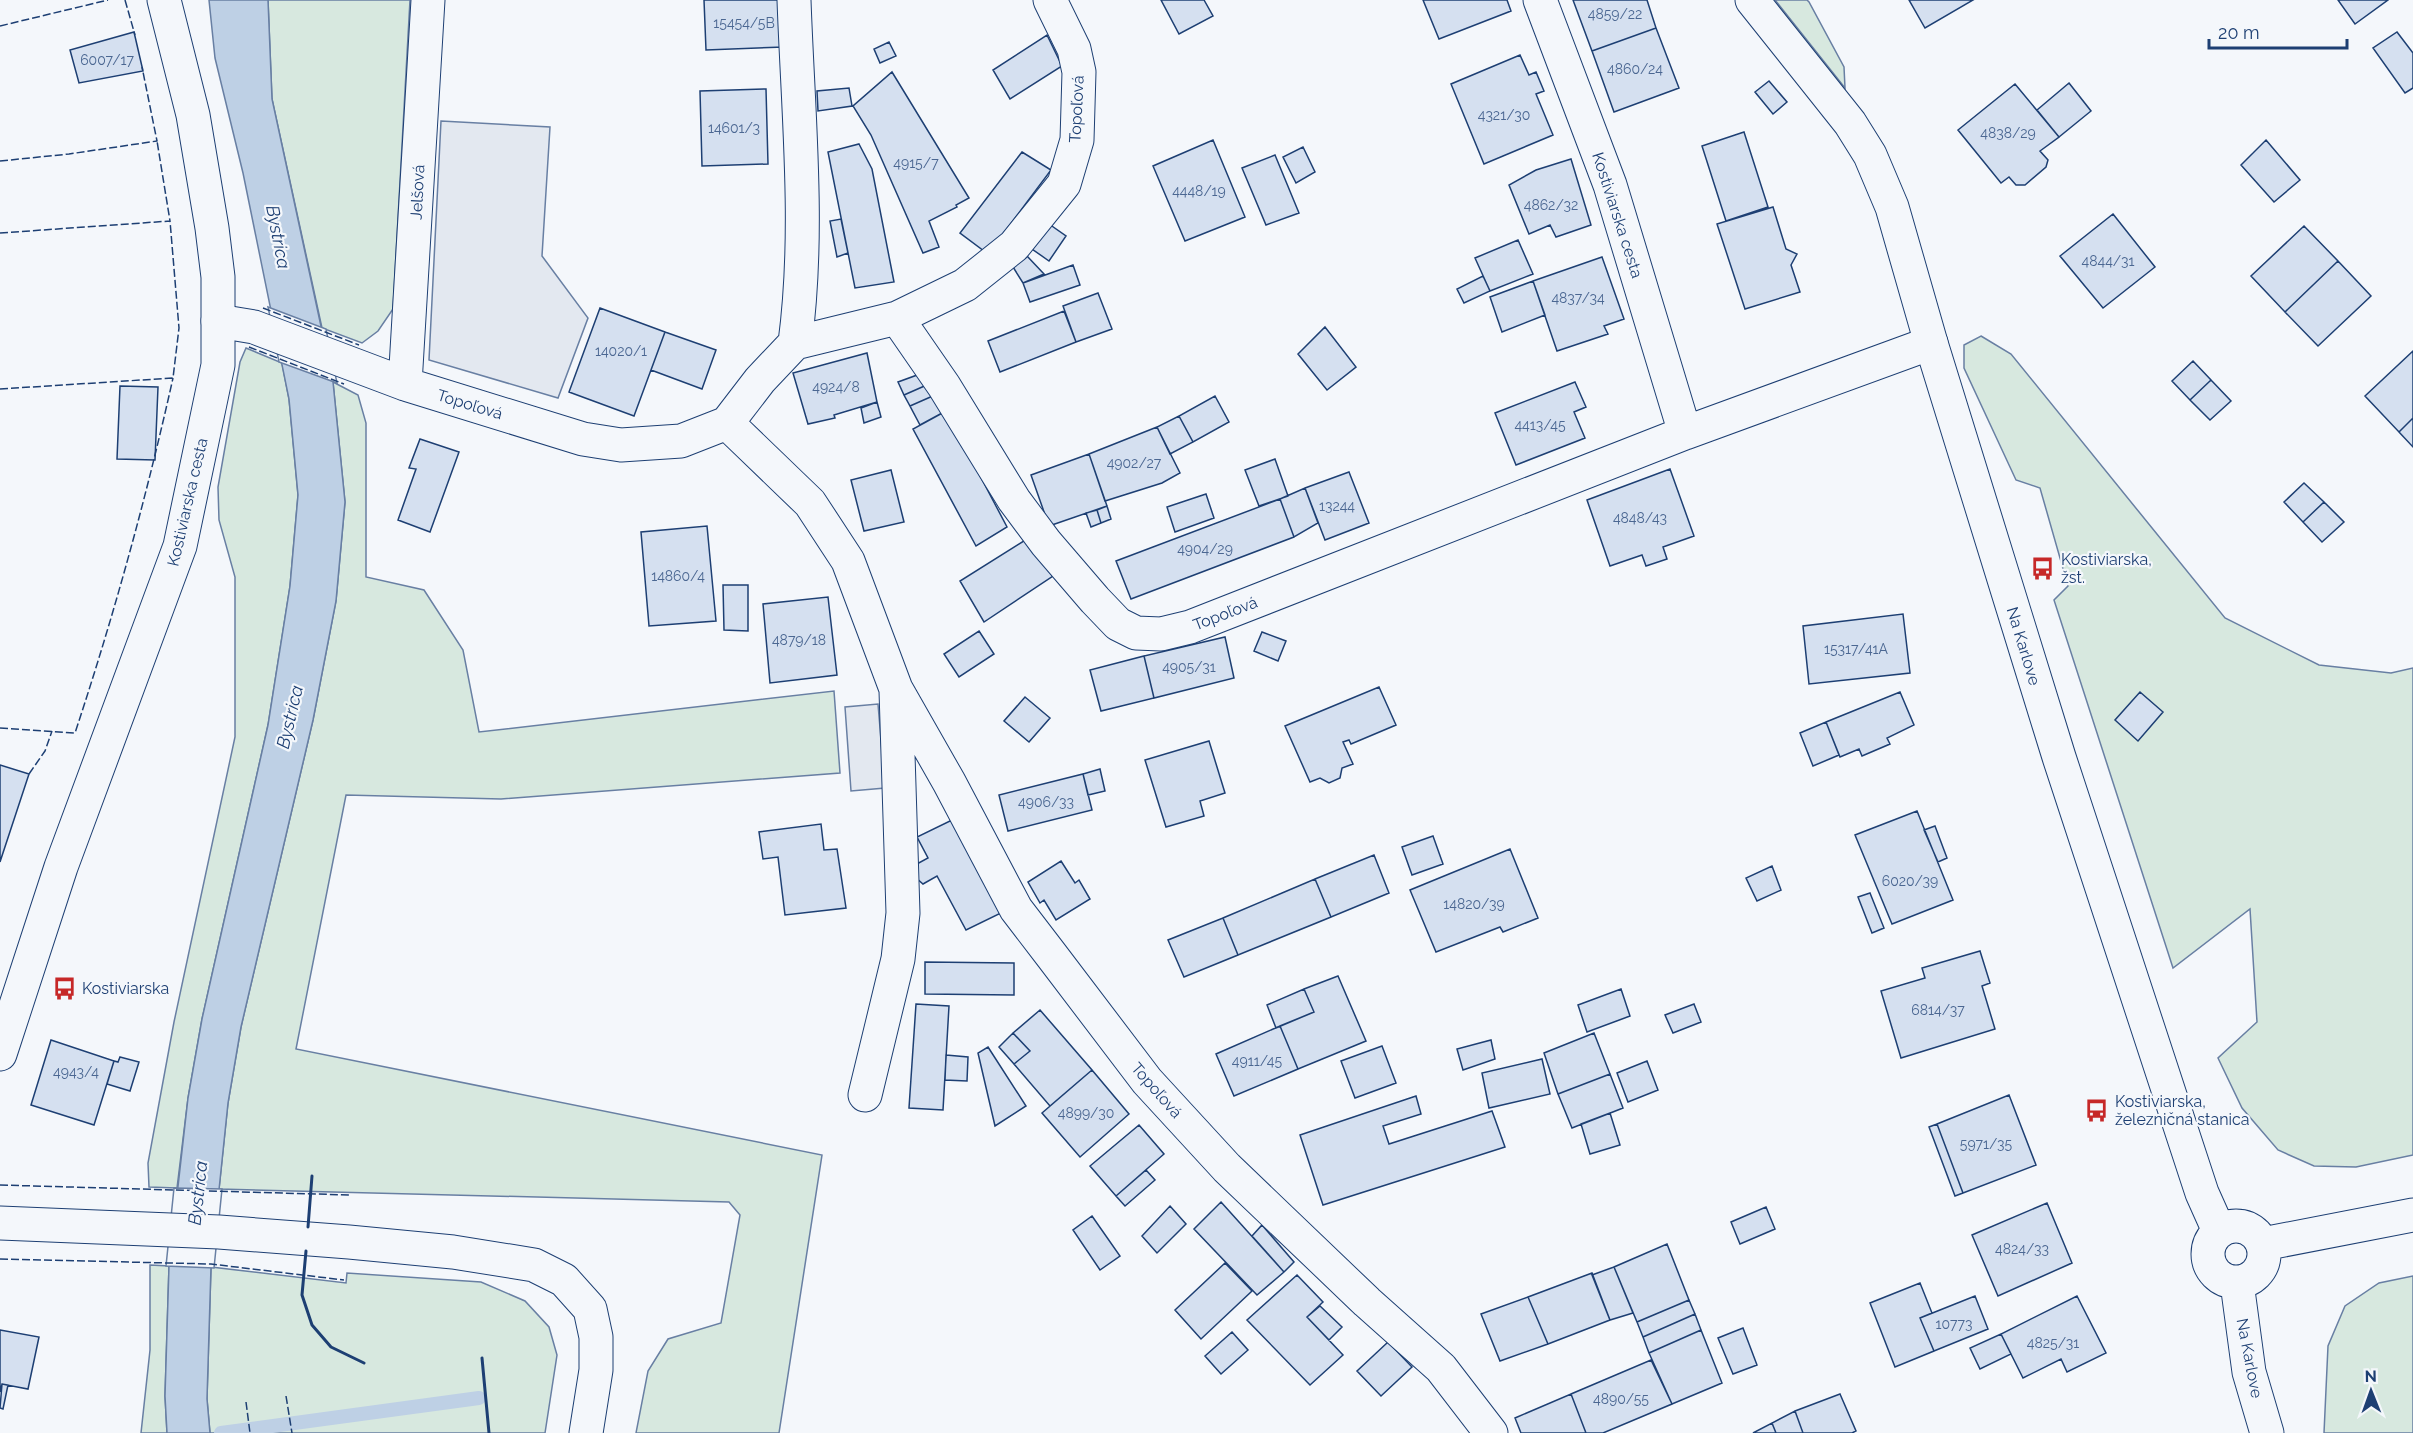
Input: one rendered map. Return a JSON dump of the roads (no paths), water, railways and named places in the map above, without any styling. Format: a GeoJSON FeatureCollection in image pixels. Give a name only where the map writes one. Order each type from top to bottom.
{"type":"FeatureCollection","features":[{"type":"Feature","properties":{"kind":"street","name":"Kostiviarska cesta"},"geometry":{"type":"LineString","coordinates":[[0,1054],[61,867],[180,546],[218,365],[218,277],[212,228],[195,127],[164,0]]}},
{"type":"Feature","properties":{"kind":"street","name":"Jelšová"},"geometry":{"type":"LineString","coordinates":[[405,384],[428,0]]}},
{"type":"Feature","properties":{"kind":"street"},"geometry":{"type":"LineString","coordinates":[[727,423],[760,380],[795,343],[800,310],[803,248],[794,0]]}},
{"type":"Feature","properties":{"kind":"street","name":"Topoľová"},"geometry":{"type":"LineString","coordinates":[[795,343],[897,318],[965,285],[1014,246],[1064,184],[1077,141],[1079,72],[1074,49],[1050,0]]}},
{"type":"Feature","properties":{"kind":"street","name":"Kostiviarska cesta"},"geometry":{"type":"LineString","coordinates":[[1540,0],[1610,185],[1685,434]]}},
{"type":"Feature","properties":{"kind":"street"},"geometry":{"type":"LineString","coordinates":[[1685,434],[1931,343],[1892,207],[1870,155],[1850,123],[1752,0]]}},
{"type":"Feature","properties":{"kind":"street","name":"Topoľová"},"geometry":{"type":"LineString","coordinates":[[897,318],[944,386],[1014,500],[1046,543],[1118,624],[1136,633],[1161,634],[1190,627],[1685,434]]}},
{"type":"Feature","properties":{"kind":"street","name":"Topoľová"},"geometry":{"type":"LineString","coordinates":[[218,321],[254,327],[405,384],[583,439],[621,445],[681,441],[727,423],[810,503],[848,561],[896,689],[949,782],[1016,909],[1147,1081],[1227,1168],[1367,1302],[1441,1368],[1491,1433]]}},
{"type":"Feature","properties":{"kind":"street","name":"Na Karlove"},"geometry":{"type":"LineString","coordinates":[[1931,343],[2109,914],[2202,1193],[2219,1231]]}},
{"type":"Feature","properties":{"kind":"street","name":"Topoľová"},"geometry":{"type":"LineString","coordinates":[[866,1095],[898,959],[903,913],[896,689]]}},
{"type":"Feature","properties":{"kind":"street"},"geometry":{"type":"LineString","coordinates":[[2263,1244],[2413,1215]]}},
{"type":"Feature","properties":{"kind":"street"},"geometry":{"type":"LineString","coordinates":[[0,1223],[219,1232],[349,1242],[453,1252],[534,1265],[564,1280],[590,1309],[596,1336],[596,1370],[586,1433]]}},
{"type":"Feature","properties":{"kind":"street"},"geometry":{"type":"LineString","coordinates":[[2234,1226],[2245,1227],[2256,1233],[2263,1244],[2265,1257],[2260,1270],[2250,1279],[2237,1283],[2223,1279],[2212,1269],[2208,1256],[2211,1242],[2219,1231],[2234,1226]]}},
{"type":"Feature","properties":{"kind":"street","name":"Na Karlove"},"geometry":{"type":"LineString","coordinates":[[2237,1283],[2249,1372],[2267,1433]]}},
{"type":"Feature","properties":{"kind":"water","name":"Bystrica"},"geometry":{"type":"Polygon","coordinates":[[[209,0],[268,0],[272,99],[333,382],[345,502],[336,601],[313,720],[241,1027],[228,1103],[211,1267],[207,1399],[210,1433],[167,1433],[165,1396],[169,1266],[188,1098],[202,1019],[268,725],[290,586],[298,495],[289,399],[243,173],[215,58],[209,0]]]}},
{"type":"Feature","properties":{"kind":"waterway"},"geometry":{"type":"LineString","coordinates":[[221,1433],[479,1398]]}},
{"type":"Feature","properties":{"kind":"place","name":"Kostiviarska, žst."},"geometry":{"type":"Point","coordinates":[2043,568]}},
{"type":"Feature","properties":{"kind":"place","name":"Kostiviarska"},"geometry":{"type":"Point","coordinates":[64,988]}},
{"type":"Feature","properties":{"kind":"place","name":"Kostiviarska, železničná stanica"},"geometry":{"type":"Point","coordinates":[2097,1110]}}]}
